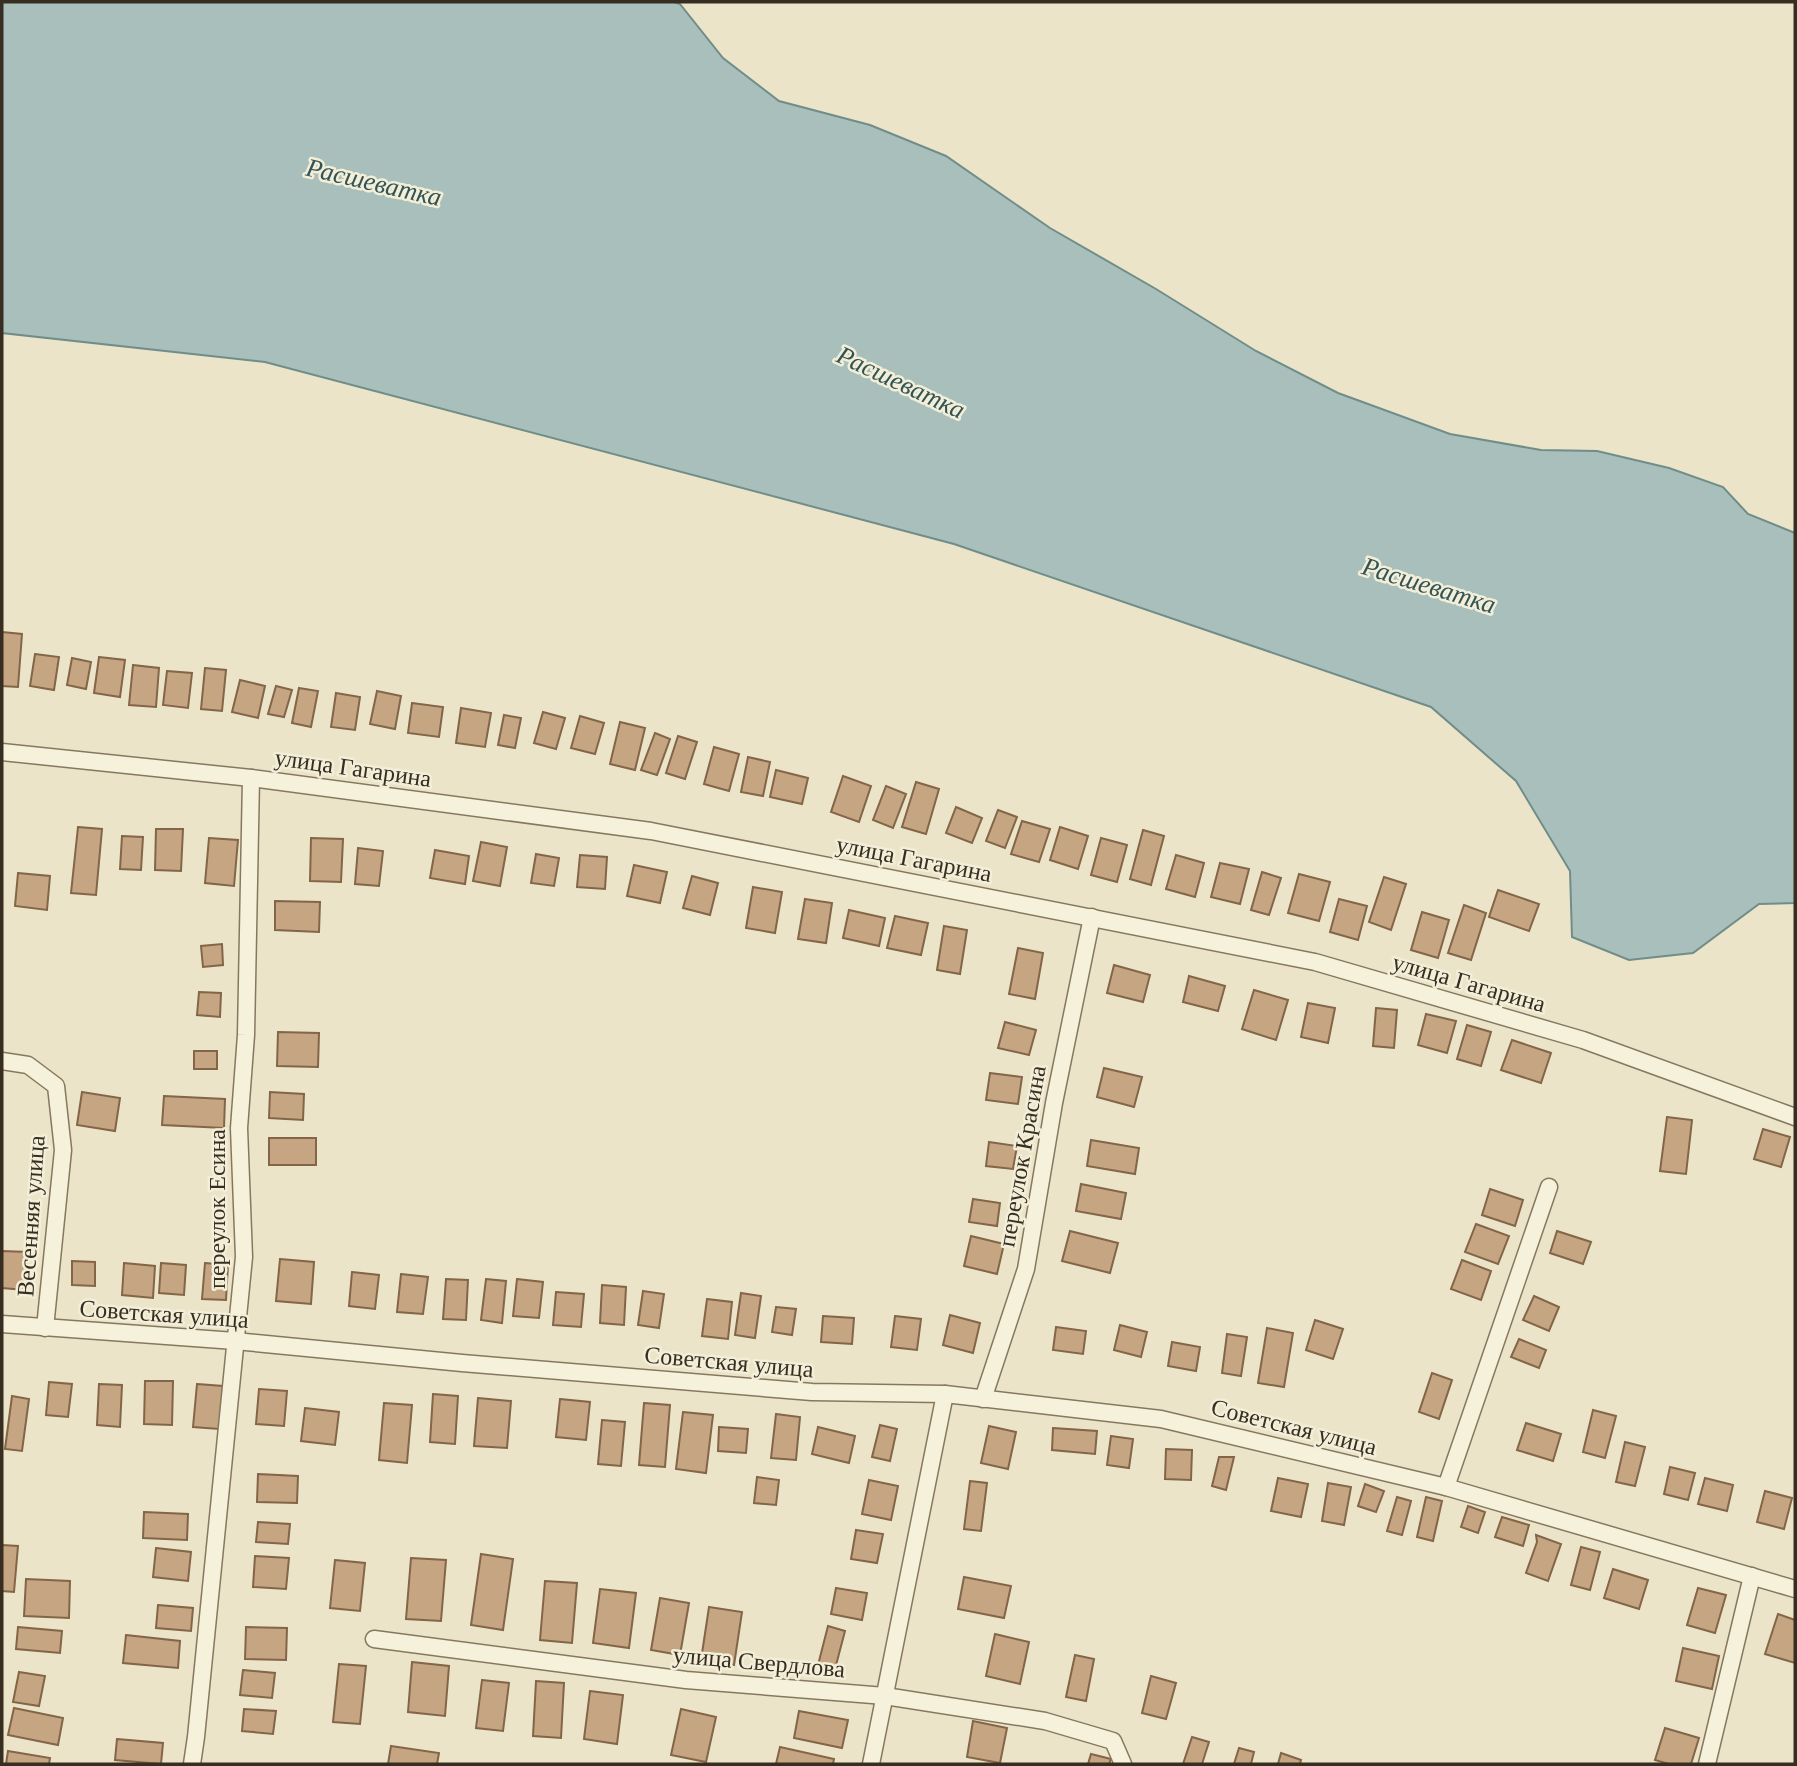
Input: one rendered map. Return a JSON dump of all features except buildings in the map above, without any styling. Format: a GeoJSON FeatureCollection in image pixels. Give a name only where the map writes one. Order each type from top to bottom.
{"type":"FeatureCollection","features":[{"type":"Feature","properties":{"kind":"street","name":"улица Гагарина"},"geometry":{"type":"LineString","coordinates":[[2,752],[251,778],[651,831],[1315,962],[1583,1040],[1795,1117]]}},
{"type":"Feature","properties":{"kind":"street","name":"переулок Есина"},"geometry":{"type":"LineString","coordinates":[[192,1764],[243,1257],[239,1128],[246,1035],[251,778]]}},
{"type":"Feature","properties":{"kind":"street","name":"переулок Красина"},"geometry":{"type":"LineString","coordinates":[[983,1399],[1026,1269],[1054,1103],[1092,917]]}},
{"type":"Feature","properties":{"kind":"street","name":"Весенняя улица"},"geometry":{"type":"LineString","coordinates":[[2,1061],[27,1065],[56,1086],[63,1150],[45,1328]]}},
{"type":"Feature","properties":{"kind":"street"},"geometry":{"type":"LineString","coordinates":[[1446,1488],[1549,1187]]}},
{"type":"Feature","properties":{"kind":"street","name":"Советская улица"},"geometry":{"type":"LineString","coordinates":[[2,1324],[235,1341],[812,1392],[945,1394],[1161,1419],[1446,1488],[1795,1589]]}},
{"type":"Feature","properties":{"kind":"street"},"geometry":{"type":"LineString","coordinates":[[871,1764],[945,1394]]}},
{"type":"Feature","properties":{"kind":"street"},"geometry":{"type":"LineString","coordinates":[[1707,1764],[1752,1576]]}},
{"type":"Feature","properties":{"kind":"street","name":"улица Свердлова"},"geometry":{"type":"LineString","coordinates":[[374,1639],[687,1679],[885,1696],[1045,1721],[1113,1741],[1123,1764]]}},
{"type":"Feature","properties":{"kind":"water","name":"Расшеватка"},"geometry":{"type":"Polygon","coordinates":[[[2,2],[674,2],[680,4],[723,58],[779,101],[870,125],[946,156],[1050,228],[1256,351],[1338,393],[1450,434],[1541,450],[1597,451],[1669,468],[1723,487],[1748,514],[1795,533],[1795,903],[1759,904],[1693,953],[1629,960],[1572,937],[1570,871],[1516,781],[1431,707],[954,544],[265,362],[2,333],[2,2]]]}}]}
